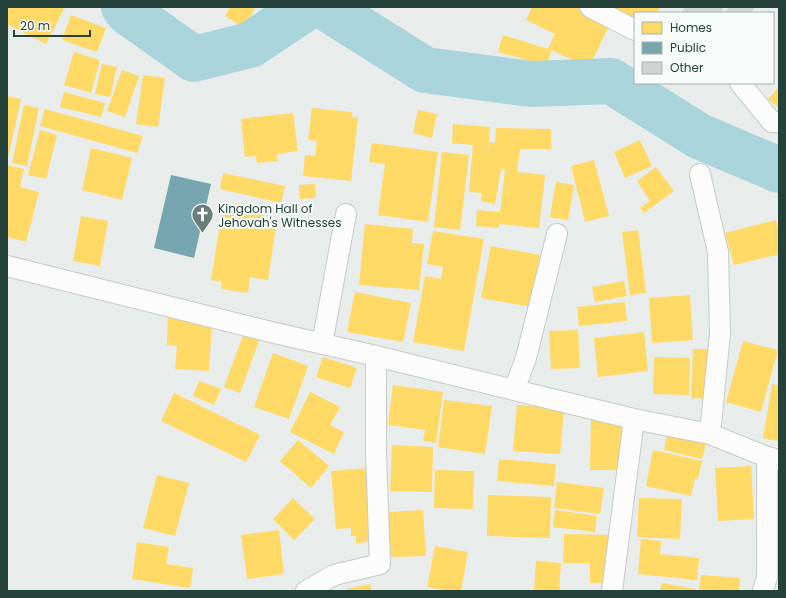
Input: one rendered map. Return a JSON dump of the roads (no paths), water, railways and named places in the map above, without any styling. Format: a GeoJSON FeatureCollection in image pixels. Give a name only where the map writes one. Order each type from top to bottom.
{"type":"FeatureCollection","features":[{"type":"Feature","properties":{"kind":"street"},"geometry":{"type":"LineString","coordinates":[[590,7],[634,29]]}},
{"type":"Feature","properties":{"kind":"street"},"geometry":{"type":"LineString","coordinates":[[741,84],[772,122],[779,122]]}},
{"type":"Feature","properties":{"kind":"street"},"geometry":{"type":"LineString","coordinates":[[700,174],[718,252],[720,333],[710,434]]}},
{"type":"Feature","properties":{"kind":"street"},"geometry":{"type":"LineString","coordinates":[[322,344],[346,214]]}},
{"type":"Feature","properties":{"kind":"street"},"geometry":{"type":"LineString","coordinates":[[514,390],[528,350],[557,234]]}},
{"type":"Feature","properties":{"kind":"street"},"geometry":{"type":"LineString","coordinates":[[7,266],[634,419],[710,434],[773,458],[767,577],[763,591]]}},
{"type":"Feature","properties":{"kind":"street"},"geometry":{"type":"LineString","coordinates":[[306,591],[334,575],[380,564],[376,452],[376,356]]}},
{"type":"Feature","properties":{"kind":"street"},"geometry":{"type":"LineString","coordinates":[[612,591],[634,419]]}},
{"type":"Feature","properties":{"kind":"waterway"},"geometry":{"type":"LineString","coordinates":[[124,7],[129,13],[194,59],[250,45],[307,7]]}},
{"type":"Feature","properties":{"kind":"waterway"},"geometry":{"type":"LineString","coordinates":[[325,7],[425,70],[531,84],[611,81],[699,136],[779,170]]}},
{"type":"Feature","properties":{"kind":"place","name":"Kingdom Hall of Jehovah's Witnesses"},"geometry":{"type":"Point","coordinates":[203,234]}}]}
